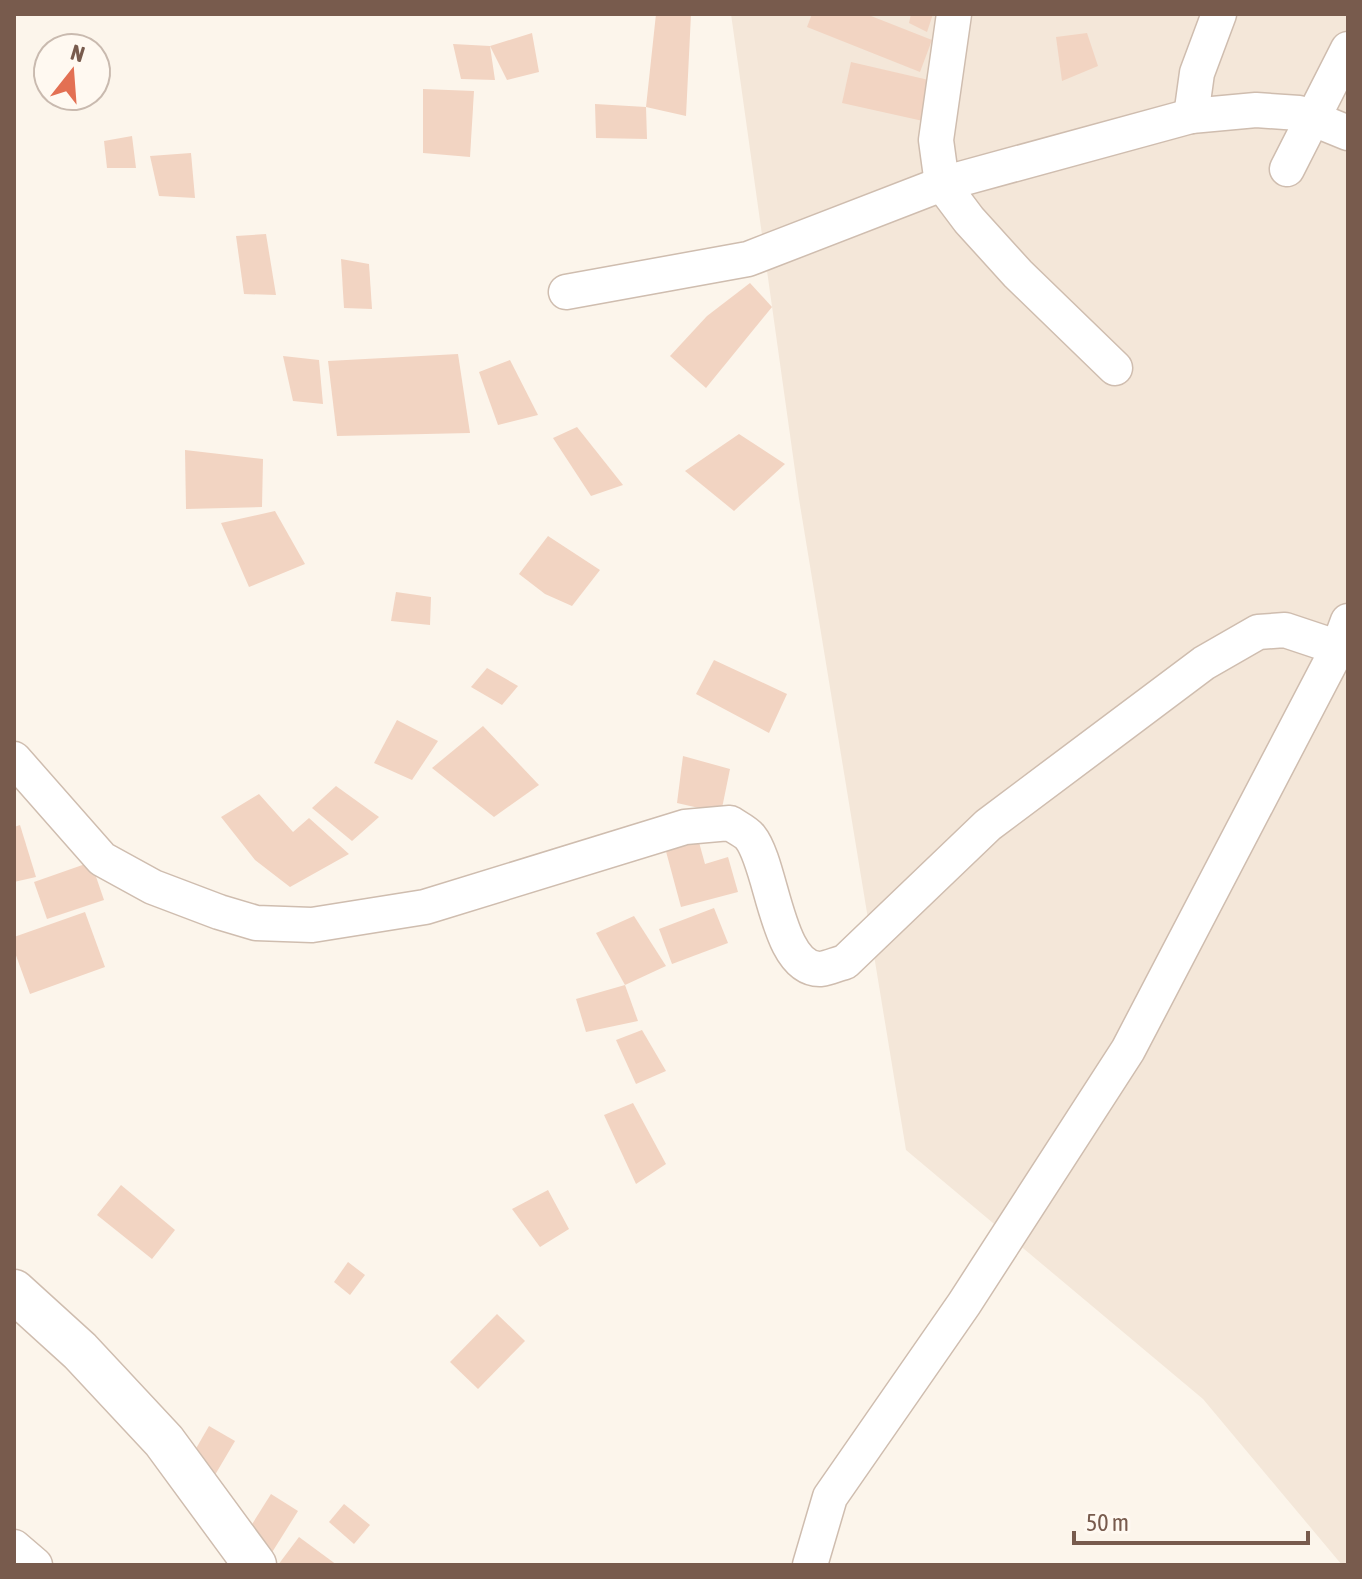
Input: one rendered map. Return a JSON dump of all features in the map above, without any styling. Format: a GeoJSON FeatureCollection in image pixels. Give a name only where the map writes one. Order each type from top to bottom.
{"type":"FeatureCollection","features":[{"type":"Feature","properties":{"kind":"street"},"geometry":{"type":"LineString","coordinates":[[954,14],[936,140],[942,184],[969,220],[1018,274],[1115,368]]}},
{"type":"Feature","properties":{"kind":"street"},"geometry":{"type":"LineString","coordinates":[[1191,116],[1197,73],[1219,14]]}},
{"type":"Feature","properties":{"kind":"street"},"geometry":{"type":"LineString","coordinates":[[1287,169],[1348,49]]}},
{"type":"Feature","properties":{"kind":"street"},"geometry":{"type":"LineString","coordinates":[[566,292],[748,259],[942,184],[1191,116],[1256,110],[1299,113],[1348,133]]}},
{"type":"Feature","properties":{"kind":"street"},"geometry":{"type":"LineString","coordinates":[[14,759],[102,859],[153,887],[256,923],[312,925],[425,907],[685,827],[730,823],[750,837],[765,869],[788,946],[803,963],[819,969],[845,962],[988,825],[1204,663],[1258,632],[1285,630],[1345,640],[1128,1050],[964,1304],[830,1497],[810,1565]]}},
{"type":"Feature","properties":{"kind":"street"},"geometry":{"type":"LineString","coordinates":[[14,1291],[80,1351],[164,1441],[255,1565]]}},
{"type":"Feature","properties":{"kind":"street"},"geometry":{"type":"LineString","coordinates":[[14,1547],[35,1565]]}},
{"type":"Feature","properties":{"kind":"shaded area"},"geometry":{"type":"Polygon","coordinates":[[[731,14],[1348,14],[1348,1565],[1342,1565],[1203,1399],[906,1150],[799,499],[731,14]]]}},
{"type":"Feature","properties":{"kind":"building"},"geometry":{"type":"Polygon","coordinates":[[[656,14],[691,14],[686,116],[646,107],[656,14]]]}},
{"type":"Feature","properties":{"kind":"building"},"geometry":{"type":"Polygon","coordinates":[[[812,14],[866,14],[932,40],[920,72],[807,27],[812,14]]]}},
{"type":"Feature","properties":{"kind":"building"},"geometry":{"type":"Polygon","coordinates":[[[911,14],[933,14],[927,32],[909,23],[911,14]]]}},
{"type":"Feature","properties":{"kind":"building"},"geometry":{"type":"Polygon","coordinates":[[[532,33],[539,72],[507,80],[490,46],[532,33]]]}},
{"type":"Feature","properties":{"kind":"building"},"geometry":{"type":"Polygon","coordinates":[[[1087,33],[1098,66],[1062,81],[1056,37],[1087,33]]]}},
{"type":"Feature","properties":{"kind":"building"},"geometry":{"type":"Polygon","coordinates":[[[453,44],[490,46],[495,80],[461,79],[453,44]]]}},
{"type":"Feature","properties":{"kind":"building"},"geometry":{"type":"Polygon","coordinates":[[[851,62],[933,81],[923,121],[842,103],[851,62]]]}},
{"type":"Feature","properties":{"kind":"building"},"geometry":{"type":"Polygon","coordinates":[[[423,89],[474,91],[470,157],[423,153],[423,89]]]}},
{"type":"Feature","properties":{"kind":"building"},"geometry":{"type":"Polygon","coordinates":[[[595,104],[646,107],[647,139],[596,138],[595,104]]]}},
{"type":"Feature","properties":{"kind":"building"},"geometry":{"type":"Polygon","coordinates":[[[132,136],[136,168],[107,168],[104,141],[132,136]]]}},
{"type":"Feature","properties":{"kind":"building"},"geometry":{"type":"Polygon","coordinates":[[[191,153],[195,198],[159,196],[150,156],[191,153]]]}},
{"type":"Feature","properties":{"kind":"building"},"geometry":{"type":"Polygon","coordinates":[[[266,234],[276,295],[244,294],[236,236],[266,234]]]}},
{"type":"Feature","properties":{"kind":"building"},"geometry":{"type":"Polygon","coordinates":[[[341,259],[369,264],[372,309],[344,308],[341,259]]]}},
{"type":"Feature","properties":{"kind":"building"},"geometry":{"type":"Polygon","coordinates":[[[750,283],[772,307],[706,388],[670,356],[707,316],[750,283]]]}},
{"type":"Feature","properties":{"kind":"building"},"geometry":{"type":"Polygon","coordinates":[[[458,354],[470,433],[337,436],[328,361],[458,354]]]}},
{"type":"Feature","properties":{"kind":"building"},"geometry":{"type":"Polygon","coordinates":[[[283,356],[319,360],[323,404],[293,401],[283,356]]]}},
{"type":"Feature","properties":{"kind":"building"},"geometry":{"type":"Polygon","coordinates":[[[510,360],[538,415],[498,425],[479,372],[510,360]]]}},
{"type":"Feature","properties":{"kind":"building"},"geometry":{"type":"Polygon","coordinates":[[[577,427],[623,485],[591,496],[553,438],[577,427]]]}},
{"type":"Feature","properties":{"kind":"building"},"geometry":{"type":"Polygon","coordinates":[[[739,434],[785,464],[734,511],[685,471],[739,434]]]}},
{"type":"Feature","properties":{"kind":"building"},"geometry":{"type":"Polygon","coordinates":[[[185,450],[263,459],[262,507],[186,509],[185,450]]]}},
{"type":"Feature","properties":{"kind":"building"},"geometry":{"type":"Polygon","coordinates":[[[275,511],[305,564],[249,587],[221,523],[275,511]]]}},
{"type":"Feature","properties":{"kind":"building"},"geometry":{"type":"Polygon","coordinates":[[[548,536],[600,570],[572,606],[545,594],[519,574],[548,536]]]}},
{"type":"Feature","properties":{"kind":"building"},"geometry":{"type":"Polygon","coordinates":[[[396,592],[431,597],[430,625],[391,621],[396,592]]]}},
{"type":"Feature","properties":{"kind":"building"},"geometry":{"type":"Polygon","coordinates":[[[714,660],[787,694],[769,733],[696,694],[714,660]]]}},
{"type":"Feature","properties":{"kind":"building"},"geometry":{"type":"Polygon","coordinates":[[[487,668],[518,686],[502,705],[471,687],[487,668]]]}},
{"type":"Feature","properties":{"kind":"building"},"geometry":{"type":"Polygon","coordinates":[[[397,720],[438,741],[412,780],[374,763],[397,720]]]}},
{"type":"Feature","properties":{"kind":"building"},"geometry":{"type":"Polygon","coordinates":[[[483,726],[539,785],[494,817],[432,768],[483,726]]]}},
{"type":"Feature","properties":{"kind":"building"},"geometry":{"type":"Polygon","coordinates":[[[683,756],[730,769],[721,813],[677,803],[683,756]]]}},
{"type":"Feature","properties":{"kind":"building"},"geometry":{"type":"Polygon","coordinates":[[[336,786],[379,817],[352,841],[312,808],[336,786]]]}},
{"type":"Feature","properties":{"kind":"building"},"geometry":{"type":"Polygon","coordinates":[[[259,794],[293,832],[309,818],[349,854],[290,887],[255,860],[221,817],[259,794]]]}},
{"type":"Feature","properties":{"kind":"building"},"geometry":{"type":"Polygon","coordinates":[[[20,825],[36,877],[14,882],[14,827],[20,825]]]}},
{"type":"Feature","properties":{"kind":"building"},"geometry":{"type":"Polygon","coordinates":[[[697,835],[705,864],[728,857],[738,892],[681,907],[664,844],[697,835]]]}},
{"type":"Feature","properties":{"kind":"building"},"geometry":{"type":"Polygon","coordinates":[[[91,862],[104,900],[47,919],[34,882],[91,862]]]}},
{"type":"Feature","properties":{"kind":"building"},"geometry":{"type":"Polygon","coordinates":[[[714,908],[728,943],[672,964],[659,929],[714,908]]]}},
{"type":"Feature","properties":{"kind":"building"},"geometry":{"type":"Polygon","coordinates":[[[85,912],[105,967],[30,994],[14,950],[14,937],[85,912]]]}},
{"type":"Feature","properties":{"kind":"building"},"geometry":{"type":"Polygon","coordinates":[[[634,916],[666,966],[625,985],[596,933],[634,916]]]}},
{"type":"Feature","properties":{"kind":"building"},"geometry":{"type":"Polygon","coordinates":[[[625,985],[638,1021],[586,1032],[576,999],[625,985]]]}},
{"type":"Feature","properties":{"kind":"building"},"geometry":{"type":"Polygon","coordinates":[[[642,1030],[666,1071],[636,1084],[616,1040],[642,1030]]]}},
{"type":"Feature","properties":{"kind":"building"},"geometry":{"type":"Polygon","coordinates":[[[633,1103],[666,1164],[636,1184],[604,1115],[633,1103]]]}},
{"type":"Feature","properties":{"kind":"building"},"geometry":{"type":"Polygon","coordinates":[[[121,1185],[175,1230],[152,1259],[97,1215],[121,1185]]]}},
{"type":"Feature","properties":{"kind":"building"},"geometry":{"type":"Polygon","coordinates":[[[548,1190],[569,1229],[540,1247],[512,1209],[548,1190]]]}},
{"type":"Feature","properties":{"kind":"building"},"geometry":{"type":"Polygon","coordinates":[[[348,1262],[365,1275],[350,1295],[334,1282],[348,1262]]]}},
{"type":"Feature","properties":{"kind":"building"},"geometry":{"type":"Polygon","coordinates":[[[497,1314],[525,1341],[478,1389],[450,1362],[497,1314]]]}},
{"type":"Feature","properties":{"kind":"building"},"geometry":{"type":"Polygon","coordinates":[[[209,1426],[235,1441],[212,1480],[194,1452],[209,1426]]]}},
{"type":"Feature","properties":{"kind":"building"},"geometry":{"type":"Polygon","coordinates":[[[271,1494],[298,1511],[271,1554],[244,1537],[271,1494]]]}},
{"type":"Feature","properties":{"kind":"building"},"geometry":{"type":"Polygon","coordinates":[[[344,1504],[370,1525],[354,1544],[329,1522],[344,1504]]]}},
{"type":"Feature","properties":{"kind":"building"},"geometry":{"type":"Polygon","coordinates":[[[299,1537],[337,1565],[278,1565],[299,1537]]]}}]}
